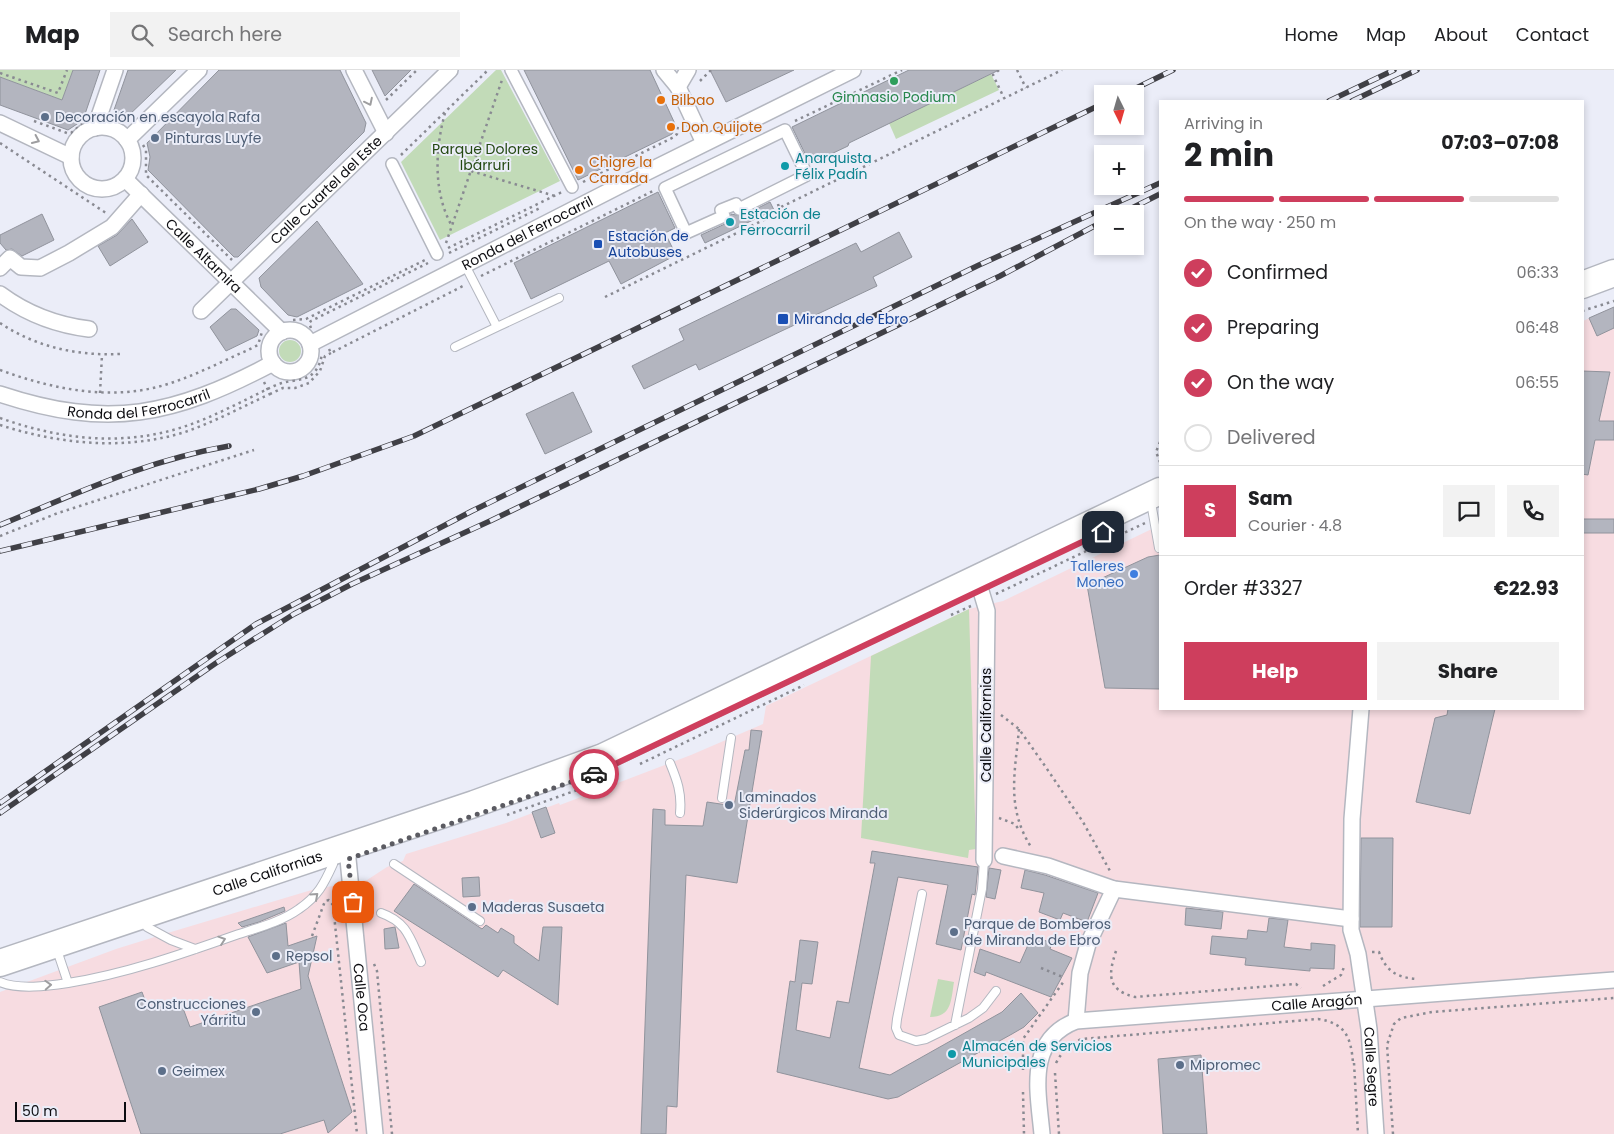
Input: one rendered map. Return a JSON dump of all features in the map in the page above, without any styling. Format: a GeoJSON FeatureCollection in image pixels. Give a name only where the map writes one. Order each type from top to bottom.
{"type":"FeatureCollection","features":[{"type":"Feature","properties":{"kind":"highway"},"geometry":{"type":"LineString","coordinates":[[1584,284],[1614,273]]}},
{"type":"Feature","properties":{"kind":"highway"},"geometry":{"type":"LineString","coordinates":[[1584,299],[1614,291]]}},
{"type":"Feature","properties":{"kind":"highway","name":"Calle Californias"},"geometry":{"type":"LineString","coordinates":[[0,976],[556,788],[607,768],[1156,506]]}},
{"type":"Feature","properties":{"kind":"highway","name":"Calle Californias"},"geometry":{"type":"LineString","coordinates":[[0,963],[474,804],[603,757],[980,590]]}},
{"type":"Feature","properties":{"kind":"street"},"geometry":{"type":"LineString","coordinates":[[95,128],[116,70]]}},
{"type":"Feature","properties":{"kind":"street"},"geometry":{"type":"LineString","coordinates":[[127,140],[199,70]]}},
{"type":"Feature","properties":{"kind":"street"},"geometry":{"type":"LineString","coordinates":[[354,70],[386,133]]}},
{"type":"Feature","properties":{"kind":"street","name":"Calle Cuartel del Este"},"geometry":{"type":"LineString","coordinates":[[201,311],[450,70]]}},
{"type":"Feature","properties":{"kind":"street"},"geometry":{"type":"LineString","coordinates":[[664,70],[678,87],[704,143]]}},
{"type":"Feature","properties":{"kind":"street"},"geometry":{"type":"LineString","coordinates":[[678,87],[688,70]]}},
{"type":"Feature","properties":{"kind":"street","name":"Ronda del Ferrocarril"},"geometry":{"type":"LineString","coordinates":[[317,341],[704,143],[853,70]]}},
{"type":"Feature","properties":{"kind":"street"},"geometry":{"type":"LineString","coordinates":[[507,73],[572,187]]}},
{"type":"Feature","properties":{"kind":"street"},"geometry":{"type":"LineString","coordinates":[[0,123],[71,156]]}},
{"type":"Feature","properties":{"kind":"street"},"geometry":{"type":"LineString","coordinates":[[95,128],[113,129],[127,140],[132,149],[133,160],[125,179],[111,188],[94,188],[80,180],[75,173],[71,156],[78,138],[95,128]]}},
{"type":"Feature","properties":{"kind":"street"},"geometry":{"type":"LineString","coordinates":[[785,130],[807,175],[772,193],[738,209],[736,204],[721,210],[724,216],[686,233],[665,188],[785,130]]}},
{"type":"Feature","properties":{"kind":"street"},"geometry":{"type":"LineString","coordinates":[[392,164],[437,254]]}},
{"type":"Feature","properties":{"kind":"street","name":"Calle Altamira"},"geometry":{"type":"LineString","coordinates":[[125,179],[232,282],[280,324]]}},
{"type":"Feature","properties":{"kind":"street"},"geometry":{"type":"LineString","coordinates":[[5,263],[22,267],[40,268],[69,254],[112,227],[141,194]]}},
{"type":"Feature","properties":{"kind":"street"},"geometry":{"type":"LineString","coordinates":[[0,294],[41,318],[59,324],[89,329]]}},
{"type":"Feature","properties":{"kind":"street"},"geometry":{"type":"LineString","coordinates":[[280,324],[317,341],[310,358],[299,370],[285,371],[273,362],[270,357],[270,346],[280,324]]}},
{"type":"Feature","properties":{"kind":"street","name":"Ronda del Ferrocarril"},"geometry":{"type":"LineString","coordinates":[[0,394],[67,412],[121,415],[152,411],[184,402],[273,362]]}},
{"type":"Feature","properties":{"kind":"street","name":"Calle Californias"},"geometry":{"type":"LineString","coordinates":[[980,590],[987,611],[984,860]]}},
{"type":"Feature","properties":{"kind":"street"},"geometry":{"type":"LineString","coordinates":[[1361,710],[1352,819],[1351,930],[1358,954],[1364,999]]}},
{"type":"Feature","properties":{"kind":"street"},"geometry":{"type":"LineString","coordinates":[[1003,856],[1048,866],[1112,888],[1351,919]]}},
{"type":"Feature","properties":{"kind":"street","name":"Calle Oca"},"geometry":{"type":"LineString","coordinates":[[340,862],[375,1134]]}},
{"type":"Feature","properties":{"kind":"street"},"geometry":{"type":"LineString","coordinates":[[1076,1021],[1080,973],[1088,944],[1112,888]]}},
{"type":"Feature","properties":{"kind":"street","name":"Calle Aragón"},"geometry":{"type":"LineString","coordinates":[[1042,1134],[1038,1080],[1039,1060],[1050,1039],[1068,1024],[1076,1021],[1614,980]]}},
{"type":"Feature","properties":{"kind":"street","name":"Calle Segre"},"geometry":{"type":"LineString","coordinates":[[1364,999],[1369,1029],[1376,1134]]}},
{"type":"Feature","properties":{"kind":"lane"},"geometry":{"type":"LineString","coordinates":[[465,265],[497,327]]}},
{"type":"Feature","properties":{"kind":"lane"},"geometry":{"type":"LineString","coordinates":[[455,347],[559,298]]}},
{"type":"Feature","properties":{"kind":"lane"},"geometry":{"type":"LineString","coordinates":[[1156,506],[1159,548]]}},
{"type":"Feature","properties":{"kind":"lane"},"geometry":{"type":"LineString","coordinates":[[722,798],[731,738]]}},
{"type":"Feature","properties":{"kind":"lane"},"geometry":{"type":"LineString","coordinates":[[670,763],[680,786],[682,798],[680,812]]}},
{"type":"Feature","properties":{"kind":"lane"},"geometry":{"type":"LineString","coordinates":[[954,1025],[982,889],[984,860]]}},
{"type":"Feature","properties":{"kind":"lane"},"geometry":{"type":"LineString","coordinates":[[0,982],[17,986],[68,983],[195,949],[285,918],[300,909],[322,890],[340,862]]}},
{"type":"Feature","properties":{"kind":"lane"},"geometry":{"type":"LineString","coordinates":[[394,864],[480,921]]}},
{"type":"Feature","properties":{"kind":"lane"},"geometry":{"type":"LineString","coordinates":[[922,894],[896,1028],[899,1036],[916,1041],[926,1039],[983,1008],[996,991]]}},
{"type":"Feature","properties":{"kind":"lane"},"geometry":{"type":"LineString","coordinates":[[381,913],[398,921],[405,927],[421,962]]}},
{"type":"Feature","properties":{"kind":"lane"},"geometry":{"type":"LineString","coordinates":[[147,927],[171,940],[195,949]]}},
{"type":"Feature","properties":{"kind":"lane"},"geometry":{"type":"LineString","coordinates":[[59,956],[68,983]]}},
{"type":"Feature","properties":{"kind":"path"},"geometry":{"type":"LineString","coordinates":[[0,73],[58,93],[67,70]]}},
{"type":"Feature","properties":{"kind":"path"},"geometry":{"type":"LineString","coordinates":[[383,100],[387,100],[417,70]]}},
{"type":"Feature","properties":{"kind":"path"},"geometry":{"type":"LineString","coordinates":[[392,164],[488,70]]}},
{"type":"Feature","properties":{"kind":"path"},"geometry":{"type":"LineString","coordinates":[[697,85],[711,70]]}},
{"type":"Feature","properties":{"kind":"path"},"geometry":{"type":"LineString","coordinates":[[788,125],[902,70]]}},
{"type":"Feature","properties":{"kind":"path"},"geometry":{"type":"LineString","coordinates":[[998,70],[993,75],[1004,99]]}},
{"type":"Feature","properties":{"kind":"path"},"geometry":{"type":"LineString","coordinates":[[1017,70],[1026,88]]}},
{"type":"Feature","properties":{"kind":"path"},"geometry":{"type":"LineString","coordinates":[[605,297],[776,214],[779,208],[1062,70]]}},
{"type":"Feature","properties":{"kind":"path"},"geometry":{"type":"LineString","coordinates":[[449,236],[507,73]]}},
{"type":"Feature","properties":{"kind":"path"},"geometry":{"type":"LineString","coordinates":[[110,110],[124,121],[131,121]]}},
{"type":"Feature","properties":{"kind":"path"},"geometry":{"type":"LineString","coordinates":[[446,111],[436,162],[446,215],[452,226]]}},
{"type":"Feature","properties":{"kind":"path"},"geometry":{"type":"LineString","coordinates":[[572,187],[674,137],[678,130],[676,119]]}},
{"type":"Feature","properties":{"kind":"path"},"geometry":{"type":"LineString","coordinates":[[143,142],[146,150],[146,175],[236,264]]}},
{"type":"Feature","properties":{"kind":"path"},"geometry":{"type":"LineString","coordinates":[[0,143],[118,220]]}},
{"type":"Feature","properties":{"kind":"path"},"geometry":{"type":"LineString","coordinates":[[471,171],[555,196]]}},
{"type":"Feature","properties":{"kind":"path"},"geometry":{"type":"LineString","coordinates":[[0,424],[59,440],[101,443],[138,441],[188,431],[283,388],[295,388],[309,383],[320,371],[325,356],[331,352],[656,189]]}},
{"type":"Feature","properties":{"kind":"path"},"geometry":{"type":"LineString","coordinates":[[772,193],[779,208]]}},
{"type":"Feature","properties":{"kind":"path"},"geometry":{"type":"LineString","coordinates":[[1584,310],[1614,301]]}},
{"type":"Feature","properties":{"kind":"path"},"geometry":{"type":"LineString","coordinates":[[0,370],[46,386],[100,392],[144,390],[183,378],[258,345],[263,328],[300,321],[311,316]]}},
{"type":"Feature","properties":{"kind":"path"},"geometry":{"type":"LineString","coordinates":[[0,323],[20,335],[68,351],[102,355],[120,354]]}},
{"type":"Feature","properties":{"kind":"path"},"geometry":{"type":"LineString","coordinates":[[317,341],[331,352]]}},
{"type":"Feature","properties":{"kind":"path"},"geometry":{"type":"LineString","coordinates":[[248,350],[270,394]]}},
{"type":"Feature","properties":{"kind":"path"},"geometry":{"type":"LineString","coordinates":[[100,392],[102,355]]}},
{"type":"Feature","properties":{"kind":"path"},"geometry":{"type":"LineString","coordinates":[[1159,444],[1156,452],[1159,460]]}},
{"type":"Feature","properties":{"kind":"path"},"geometry":{"type":"LineString","coordinates":[[0,536],[67,510],[254,450]]}},
{"type":"Feature","properties":{"kind":"path"},"geometry":{"type":"LineString","coordinates":[[980,590],[1156,506]]}},
{"type":"Feature","properties":{"kind":"path"},"geometry":{"type":"LineString","coordinates":[[986,701],[1020,729],[1083,822],[1110,872],[1112,888]]}},
{"type":"Feature","properties":{"kind":"path"},"geometry":{"type":"LineString","coordinates":[[1020,729],[1014,797],[1015,813],[1022,833]]}},
{"type":"Feature","properties":{"kind":"path"},"geometry":{"type":"LineString","coordinates":[[985,817],[1004,819],[1015,824],[1033,850],[1048,866]]}},
{"type":"Feature","properties":{"kind":"path"},"geometry":{"type":"LineString","coordinates":[[312,936],[325,901],[329,900],[333,905],[357,1134]]}},
{"type":"Feature","properties":{"kind":"path"},"geometry":{"type":"LineString","coordinates":[[1116,951],[1111,966],[1111,976],[1117,990],[1125,995],[1135,997],[1296,984],[1303,989],[1305,1020]]}},
{"type":"Feature","properties":{"kind":"path"},"geometry":{"type":"LineString","coordinates":[[1379,952],[1389,971],[1403,977],[1422,978]]}},
{"type":"Feature","properties":{"kind":"path"},"geometry":{"type":"LineString","coordinates":[[1317,987],[1334,982],[1341,976],[1344,970],[1344,955],[1358,954]]}},
{"type":"Feature","properties":{"kind":"path"},"geometry":{"type":"LineString","coordinates":[[1024,1079],[1021,1044],[1023,1039],[1030,1026],[1054,998],[1065,978],[1041,968]]}},
{"type":"Feature","properties":{"kind":"path"},"geometry":{"type":"LineString","coordinates":[[1393,1134],[1387,1045],[1392,1028],[1401,1018],[1432,1012],[1614,998]]}},
{"type":"Feature","properties":{"kind":"path"},"geometry":{"type":"LineString","coordinates":[[1059,1134],[1056,1062],[1063,1051],[1072,1043],[1096,1037],[1305,1020],[1327,1021],[1342,1029],[1352,1044],[1353,1064]]}},
{"type":"Feature","properties":{"kind":"path"},"geometry":{"type":"LineString","coordinates":[[1024,1088],[1021,1097],[1024,1134]]}},
{"type":"Feature","properties":{"kind":"shaded area"},"geometry":{"type":"Polygon","coordinates":[[[1614,307],[1614,1134],[0,1134],[0,992],[116,949],[161,935],[315,889],[367,880],[387,867],[403,861],[406,854],[506,823],[559,803],[560,805],[691,755],[763,724],[766,706],[969,609],[1003,601],[1159,525],[1159,710],[1584,710],[1584,321],[1614,307]]]}},
{"type":"Feature","properties":{"kind":"green space"},"geometry":{"type":"Polygon","coordinates":[[[0,70],[73,70],[62,100],[0,77],[0,70]]]}},
{"type":"Feature","properties":{"kind":"green space","name":"Parque Dolores Ibárruri"},"geometry":{"type":"Polygon","coordinates":[[[496,70],[501,70],[560,181],[440,240],[401,162],[496,70]]]}},
{"type":"Feature","properties":{"kind":"green space"},"geometry":{"type":"Polygon","coordinates":[[[991,74],[999,90],[896,139],[889,123],[991,74]]]}},
{"type":"Feature","properties":{"kind":"green space"},"geometry":{"type":"Polygon","coordinates":[[[290,340],[300,347],[301,351],[294,361],[290,362],[280,355],[279,351],[286,341],[290,340]]]}},
{"type":"Feature","properties":{"kind":"green space"},"geometry":{"type":"Polygon","coordinates":[[[969,609],[976,849],[969,850],[968,858],[861,838],[871,656],[969,609]]]}},
{"type":"Feature","properties":{"kind":"green space"},"geometry":{"type":"Polygon","coordinates":[[[938,979],[954,982],[951,1001],[943,1014],[930,1017],[938,979]]]}},
{"type":"Feature","properties":{"kind":"building"},"geometry":{"type":"Polygon","coordinates":[[[73,70],[100,70],[83,120],[68,130],[0,105],[0,77],[62,100],[73,70]]]}},
{"type":"Feature","properties":{"kind":"building"},"geometry":{"type":"Polygon","coordinates":[[[128,70],[176,70],[126,118],[114,110],[128,70]]]}},
{"type":"Feature","properties":{"kind":"building"},"geometry":{"type":"Polygon","coordinates":[[[219,70],[340,70],[366,123],[364,132],[238,257],[234,257],[148,170],[150,157],[147,143],[219,70]]]}},
{"type":"Feature","properties":{"kind":"building"},"geometry":{"type":"Polygon","coordinates":[[[372,70],[411,70],[385,96],[372,70]]]}},
{"type":"Feature","properties":{"kind":"building"},"geometry":{"type":"Polygon","coordinates":[[[524,70],[650,70],[676,126],[672,134],[578,180],[524,70]]]}},
{"type":"Feature","properties":{"kind":"building"},"geometry":{"type":"Polygon","coordinates":[[[710,70],[794,70],[726,102],[710,70]]]}},
{"type":"Feature","properties":{"kind":"building"},"geometry":{"type":"Polygon","coordinates":[[[909,70],[999,70],[810,164],[792,127],[909,70]]]}},
{"type":"Feature","properties":{"kind":"building","name":"Estación de Autobuses"},"geometry":{"type":"Polygon","coordinates":[[[658,192],[675,228],[665,233],[676,255],[621,284],[609,261],[531,299],[514,263],[658,192]]]}},
{"type":"Feature","properties":{"kind":"building"},"geometry":{"type":"Polygon","coordinates":[[[770,202],[774,210],[705,243],[701,235],[727,223],[731,214],[742,216],[770,202]]]}},
{"type":"Feature","properties":{"kind":"building"},"geometry":{"type":"Polygon","coordinates":[[[42,214],[54,240],[22,256],[12,249],[6,250],[0,243],[0,235],[42,214]]]}},
{"type":"Feature","properties":{"kind":"building"},"geometry":{"type":"Polygon","coordinates":[[[132,219],[148,242],[110,266],[98,246],[117,235],[132,219]]]}},
{"type":"Feature","properties":{"kind":"building"},"geometry":{"type":"Polygon","coordinates":[[[317,221],[363,284],[297,317],[288,315],[261,287],[259,278],[317,221]]]}},
{"type":"Feature","properties":{"kind":"building"},"geometry":{"type":"Polygon","coordinates":[[[899,232],[912,257],[873,277],[877,286],[699,370],[696,364],[644,389],[632,366],[684,340],[679,329],[856,243],[861,252],[899,232]]]}},
{"type":"Feature","properties":{"kind":"building"},"geometry":{"type":"Polygon","coordinates":[[[1614,307],[1614,328],[1597,336],[1589,318],[1614,307]]]}},
{"type":"Feature","properties":{"kind":"building"},"geometry":{"type":"Polygon","coordinates":[[[231,309],[236,309],[259,330],[257,336],[226,351],[210,327],[231,309]]]}},
{"type":"Feature","properties":{"kind":"building"},"geometry":{"type":"Polygon","coordinates":[[[1584,371],[1610,372],[1599,421],[1614,421],[1614,440],[1595,440],[1588,475],[1584,474],[1584,371]]]}},
{"type":"Feature","properties":{"kind":"building"},"geometry":{"type":"Polygon","coordinates":[[[573,392],[592,432],[545,454],[526,414],[573,392]]]}},
{"type":"Feature","properties":{"kind":"building"},"geometry":{"type":"Polygon","coordinates":[[[1584,519],[1614,519],[1614,533],[1584,533],[1584,519]]]}},
{"type":"Feature","properties":{"kind":"building"},"geometry":{"type":"Polygon","coordinates":[[[1159,555],[1159,689],[1105,688],[1087,585],[1148,557],[1159,555]]]}},
{"type":"Feature","properties":{"kind":"building"},"geometry":{"type":"Polygon","coordinates":[[[1448,710],[1495,710],[1470,814],[1416,802],[1435,718],[1447,715],[1448,710]]]}},
{"type":"Feature","properties":{"kind":"building"},"geometry":{"type":"Polygon","coordinates":[[[751,730],[762,731],[737,883],[686,875],[677,1107],[667,1106],[666,1134],[641,1134],[653,809],[665,810],[665,825],[703,826],[707,802],[734,806],[745,750],[749,750],[751,730]]]}},
{"type":"Feature","properties":{"kind":"building"},"geometry":{"type":"Polygon","coordinates":[[[546,807],[555,833],[541,838],[532,812],[546,807]]]}},
{"type":"Feature","properties":{"kind":"building"},"geometry":{"type":"Polygon","coordinates":[[[1361,838],[1393,838],[1392,927],[1360,927],[1361,838]]]}},
{"type":"Feature","properties":{"kind":"building"},"geometry":{"type":"Polygon","coordinates":[[[872,851],[978,867],[975,895],[972,894],[961,950],[936,944],[948,885],[898,877],[859,1068],[890,1075],[1002,1012],[1021,993],[1038,1013],[1024,1027],[1012,1034],[898,1097],[888,1099],[777,1072],[790,981],[795,982],[800,940],[818,942],[812,984],[802,983],[796,1030],[830,1038],[837,1001],[849,1003],[875,863],[870,863],[872,851]]]}},
{"type":"Feature","properties":{"kind":"building"},"geometry":{"type":"Polygon","coordinates":[[[989,868],[1001,870],[995,899],[986,897],[989,868]]]}},
{"type":"Feature","properties":{"kind":"building"},"geometry":{"type":"Polygon","coordinates":[[[1025,870],[1098,893],[1087,922],[1063,913],[1060,920],[1039,912],[1044,893],[1021,888],[1025,870]]]}},
{"type":"Feature","properties":{"kind":"building"},"geometry":{"type":"Polygon","coordinates":[[[479,877],[480,896],[463,897],[462,878],[479,877]]]}},
{"type":"Feature","properties":{"kind":"building"},"geometry":{"type":"Polygon","coordinates":[[[414,884],[482,929],[486,925],[498,933],[501,928],[514,936],[514,943],[539,961],[543,927],[562,927],[558,1005],[503,970],[498,977],[394,911],[414,884]]]}},
{"type":"Feature","properties":{"kind":"building"},"geometry":{"type":"Polygon","coordinates":[[[284,907],[285,911],[259,922],[242,927],[238,923],[284,907]]]}},
{"type":"Feature","properties":{"kind":"building"},"geometry":{"type":"Polygon","coordinates":[[[1186,908],[1223,912],[1221,929],[1185,925],[1186,908]]]}},
{"type":"Feature","properties":{"kind":"building"},"geometry":{"type":"Polygon","coordinates":[[[1269,918],[1288,920],[1284,947],[1311,950],[1311,943],[1335,945],[1334,969],[1310,968],[1310,971],[1245,965],[1246,958],[1210,954],[1212,936],[1247,939],[1248,930],[1267,932],[1269,918]]]}},
{"type":"Feature","properties":{"kind":"building"},"geometry":{"type":"Polygon","coordinates":[[[286,923],[288,946],[317,936],[308,976],[352,1112],[328,1133],[324,1120],[280,1134],[141,1134],[99,1007],[142,992],[149,1011],[180,1000],[190,1027],[301,989],[299,962],[267,973],[248,937],[286,923]]]}},
{"type":"Feature","properties":{"kind":"building"},"geometry":{"type":"Polygon","coordinates":[[[395,927],[399,948],[385,949],[384,929],[395,927]]]}},
{"type":"Feature","properties":{"kind":"building"},"geometry":{"type":"Polygon","coordinates":[[[1032,936],[1052,943],[1050,949],[1072,958],[1051,997],[986,972],[985,976],[974,972],[980,949],[1020,963],[1032,936]]]}},
{"type":"Feature","properties":{"kind":"building"},"geometry":{"type":"Polygon","coordinates":[[[1201,1055],[1207,1134],[1163,1134],[1158,1059],[1201,1055]]]}},
{"type":"Feature","properties":{"kind":"railway"},"geometry":{"type":"LineString","coordinates":[[1142,85],[1173,70]]}},
{"type":"Feature","properties":{"kind":"railway"},"geometry":{"type":"LineString","coordinates":[[1331,100],[1394,70]]}},
{"type":"Feature","properties":{"kind":"railway"},"geometry":{"type":"LineString","coordinates":[[1354,100],[1417,70]]}},
{"type":"Feature","properties":{"kind":"railway"},"geometry":{"type":"LineString","coordinates":[[0,551],[259,489],[303,476],[414,436],[1094,108]]}},
{"type":"Feature","properties":{"kind":"railway"},"geometry":{"type":"LineString","coordinates":[[0,803],[256,624],[472,511],[979,265],[1159,183]]}},
{"type":"Feature","properties":{"kind":"railway"},"geometry":{"type":"LineString","coordinates":[[1138,205],[1159,194]]}},
{"type":"Feature","properties":{"kind":"railway"},"geometry":{"type":"LineString","coordinates":[[0,813],[216,663],[294,614],[352,584],[490,521],[1000,276],[1094,226]]}},
{"type":"Feature","properties":{"kind":"railway"},"geometry":{"type":"LineString","coordinates":[[0,525],[140,469],[198,452],[229,446]]}},
{"type":"Feature","properties":{"kind":"way so far"},"geometry":{"type":"LineString","coordinates":[[353,902],[348,859],[594,774]]}},
{"type":"Feature","properties":{"kind":"place","name":"Gimnasio Podium"},"geometry":{"type":"Point","coordinates":[894,81]}},
{"type":"Feature","properties":{"kind":"place","name":"Bilbao"},"geometry":{"type":"Point","coordinates":[661,100]}},
{"type":"Feature","properties":{"kind":"place","name":"Decoración en escayola Rafa"},"geometry":{"type":"Point","coordinates":[45,117]}},
{"type":"Feature","properties":{"kind":"place","name":"Don Quijote"},"geometry":{"type":"Point","coordinates":[671,127]}},
{"type":"Feature","properties":{"kind":"place","name":"Pinturas Luyfe"},"geometry":{"type":"Point","coordinates":[155,138]}},
{"type":"Feature","properties":{"kind":"place","name":"Anarquista Félix Padín"},"geometry":{"type":"Point","coordinates":[785,166]}},
{"type":"Feature","properties":{"kind":"place","name":"Chigre la Carrada"},"geometry":{"type":"Point","coordinates":[579,170]}},
{"type":"Feature","properties":{"kind":"place","name":"Estación de Ferrocarril"},"geometry":{"type":"Point","coordinates":[730,222]}},
{"type":"Feature","properties":{"kind":"place","name":"Estación de Autobuses"},"geometry":{"type":"Point","coordinates":[598,244]}},
{"type":"Feature","properties":{"kind":"place","name":"Miranda de Ebro"},"geometry":{"type":"Point","coordinates":[783,319]}},
{"type":"Feature","properties":{"kind":"place","name":"Talleres Moneo"},"geometry":{"type":"Point","coordinates":[1134,574]}},
{"type":"Feature","properties":{"kind":"place","name":"Laminados Siderúrgicos Miranda"},"geometry":{"type":"Point","coordinates":[729,805]}},
{"type":"Feature","properties":{"kind":"place","name":"Maderas Susaeta"},"geometry":{"type":"Point","coordinates":[472,907]}},
{"type":"Feature","properties":{"kind":"place","name":"Parque de Bomberos de Miranda de Ebro"},"geometry":{"type":"Point","coordinates":[954,932]}},
{"type":"Feature","properties":{"kind":"place","name":"Repsol"},"geometry":{"type":"Point","coordinates":[276,956]}},
{"type":"Feature","properties":{"kind":"place","name":"Construcciones Yárritu"},"geometry":{"type":"Point","coordinates":[256,1012]}},
{"type":"Feature","properties":{"kind":"place","name":"Almacén de Servicios Municipales"},"geometry":{"type":"Point","coordinates":[952,1054]}},
{"type":"Feature","properties":{"kind":"place","name":"Mipromec"},"geometry":{"type":"Point","coordinates":[1180,1065]}},
{"type":"Feature","properties":{"kind":"place","name":"Geimex"},"geometry":{"type":"Point","coordinates":[162,1071]}},
{"type":"Feature","properties":{"kind":"route"},"geometry":{"type":"LineString","coordinates":[[594,774],[648,750],[1103,532]]}}]}
